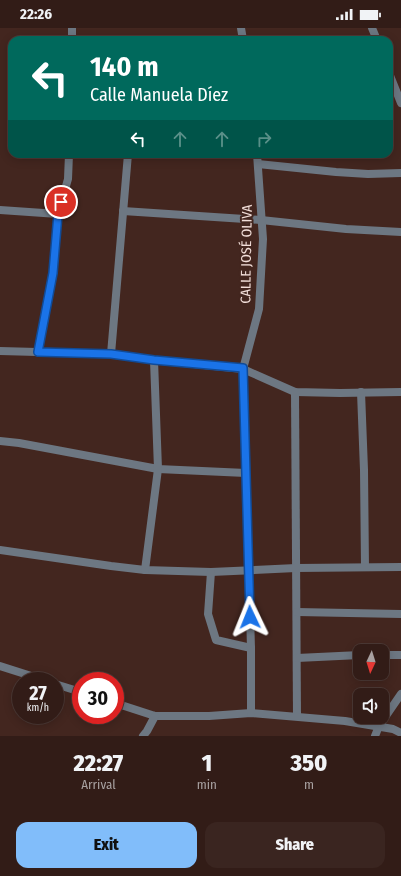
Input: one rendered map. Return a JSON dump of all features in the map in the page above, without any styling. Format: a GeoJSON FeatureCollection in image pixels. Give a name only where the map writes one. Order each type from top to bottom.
{"type":"FeatureCollection","features":[{"type":"Feature","properties":{"kind":"street"},"geometry":{"type":"LineString","coordinates":[[393,83],[401,103]]}},
{"type":"Feature","properties":{"kind":"street"},"geometry":{"type":"LineString","coordinates":[[38,352],[53,273],[58,214],[68,179],[69,158]]}},
{"type":"Feature","properties":{"kind":"street"},"geometry":{"type":"LineString","coordinates":[[111,354],[128,158]]}},
{"type":"Feature","properties":{"kind":"street","name":"CALLE JOSÉ OLIVA"},"geometry":{"type":"LineString","coordinates":[[251,713],[251,648],[243,368],[259,309],[263,239],[257,158]]}},
{"type":"Feature","properties":{"kind":"street"},"geometry":{"type":"LineString","coordinates":[[258,164],[336,172],[368,174],[401,173]]}},
{"type":"Feature","properties":{"kind":"street"},"geometry":{"type":"LineString","coordinates":[[0,210],[58,214]]}},
{"type":"Feature","properties":{"kind":"street"},"geometry":{"type":"LineString","coordinates":[[123,211],[261,220],[346,229],[401,232]]}},
{"type":"Feature","properties":{"kind":"street"},"geometry":{"type":"LineString","coordinates":[[0,350],[111,354],[154,360],[243,368],[295,392],[401,392]]}},
{"type":"Feature","properties":{"kind":"street"},"geometry":{"type":"LineString","coordinates":[[145,570],[158,469],[154,360]]}},
{"type":"Feature","properties":{"kind":"street"},"geometry":{"type":"LineString","coordinates":[[295,392],[297,716]]}},
{"type":"Feature","properties":{"kind":"street"},"geometry":{"type":"LineString","coordinates":[[361,392],[364,470],[365,567]]}},
{"type":"Feature","properties":{"kind":"street"},"geometry":{"type":"LineString","coordinates":[[0,441],[19,443],[158,469],[246,473]]}},
{"type":"Feature","properties":{"kind":"street"},"geometry":{"type":"LineString","coordinates":[[0,550],[145,570],[211,572],[296,568],[401,567]]}},
{"type":"Feature","properties":{"kind":"street"},"geometry":{"type":"LineString","coordinates":[[211,572],[208,614],[216,640],[251,648]]}},
{"type":"Feature","properties":{"kind":"street"},"geometry":{"type":"LineString","coordinates":[[297,612],[401,614]]}},
{"type":"Feature","properties":{"kind":"street"},"geometry":{"type":"LineString","coordinates":[[297,658],[353,655]]}},
{"type":"Feature","properties":{"kind":"street"},"geometry":{"type":"LineString","coordinates":[[389,655],[401,655]]}},
{"type":"Feature","properties":{"kind":"street"},"geometry":{"type":"LineString","coordinates":[[0,666],[19,672]]}},
{"type":"Feature","properties":{"kind":"street"},"geometry":{"type":"LineString","coordinates":[[375,736],[379,726],[401,694]]}},
{"type":"Feature","properties":{"kind":"street"},"geometry":{"type":"LineString","coordinates":[[124,706],[155,716],[209,716],[251,713],[297,716],[393,728],[401,733]]}},
{"type":"Feature","properties":{"kind":"street"},"geometry":{"type":"LineString","coordinates":[[143,736],[155,716]]}},
{"type":"Feature","properties":{"kind":"route"},"geometry":{"type":"LineString","coordinates":[[61,202],[58,214],[53,273],[38,352],[111,354],[154,360],[243,368],[250,617]]}}]}
